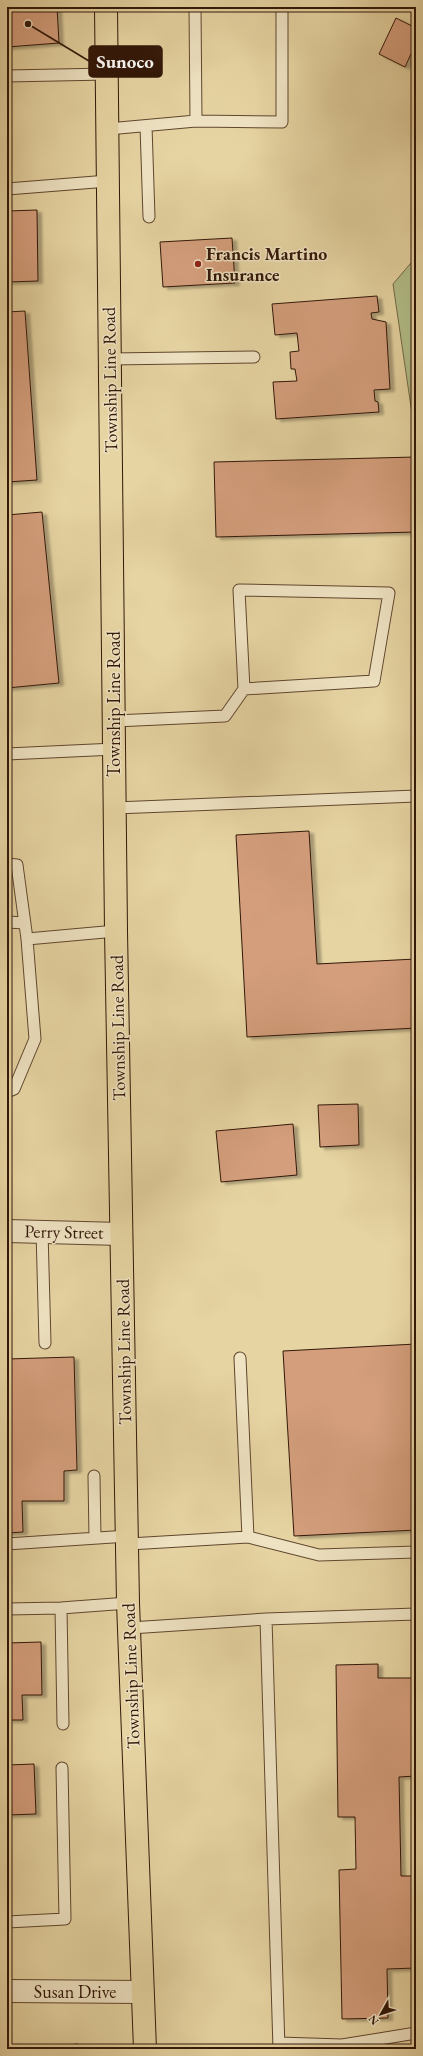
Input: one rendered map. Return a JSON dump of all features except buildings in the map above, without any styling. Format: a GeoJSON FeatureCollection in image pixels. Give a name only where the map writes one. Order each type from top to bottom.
{"type":"FeatureCollection","features":[{"type":"Feature","properties":{"kind":"main road","name":"Township Line Road"},"geometry":{"type":"LineString","coordinates":[[106,7],[115,721],[116,931],[121,1234],[129,1540],[128,1603],[145,2049]]}},
{"type":"Feature","properties":{"kind":"street","name":"Perry Street"},"geometry":{"type":"LineString","coordinates":[[7,1231],[121,1234]]}},
{"type":"Feature","properties":{"kind":"street","name":"Susan Drive"},"geometry":{"type":"LineString","coordinates":[[7,1991],[142,1992]]}},
{"type":"Feature","properties":{"kind":"lane"},"geometry":{"type":"LineString","coordinates":[[195,7],[196,121]]}},
{"type":"Feature","properties":{"kind":"lane"},"geometry":{"type":"LineString","coordinates":[[108,129],[196,121],[282,122],[282,7]]}},
{"type":"Feature","properties":{"kind":"lane"},"geometry":{"type":"LineString","coordinates":[[7,76],[107,74]]}},
{"type":"Feature","properties":{"kind":"lane"},"geometry":{"type":"LineString","coordinates":[[146,126],[149,217]]}},
{"type":"Feature","properties":{"kind":"lane"},"geometry":{"type":"LineString","coordinates":[[7,189],[108,181]]}},
{"type":"Feature","properties":{"kind":"lane"},"geometry":{"type":"LineString","coordinates":[[110,359],[254,357]]}},
{"type":"Feature","properties":{"kind":"lane"},"geometry":{"type":"LineString","coordinates":[[115,721],[225,716],[244,689],[239,590],[389,593],[374,681],[244,689]]}},
{"type":"Feature","properties":{"kind":"lane"},"geometry":{"type":"LineString","coordinates":[[7,754],[115,749]]}},
{"type":"Feature","properties":{"kind":"lane"},"geometry":{"type":"LineString","coordinates":[[115,808],[416,796]]}},
{"type":"Feature","properties":{"kind":"lane"},"geometry":{"type":"LineString","coordinates":[[7,864],[17,865],[27,939],[35,1039],[14,1089],[7,1092]]}},
{"type":"Feature","properties":{"kind":"lane"},"geometry":{"type":"LineString","coordinates":[[7,922],[25,923]]}},
{"type":"Feature","properties":{"kind":"lane"},"geometry":{"type":"LineString","coordinates":[[27,939],[116,931]]}},
{"type":"Feature","properties":{"kind":"lane"},"geometry":{"type":"LineString","coordinates":[[42,1231],[45,1343]]}},
{"type":"Feature","properties":{"kind":"lane"},"geometry":{"type":"LineString","coordinates":[[240,1358],[248,1537]]}},
{"type":"Feature","properties":{"kind":"lane"},"geometry":{"type":"LineString","coordinates":[[94,1476],[95,1538]]}},
{"type":"Feature","properties":{"kind":"lane"},"geometry":{"type":"LineString","coordinates":[[7,1544],[95,1538],[129,1540],[248,1537],[319,1555],[416,1552]]}},
{"type":"Feature","properties":{"kind":"lane"},"geometry":{"type":"LineString","coordinates":[[7,1609],[61,1608],[128,1603]]}},
{"type":"Feature","properties":{"kind":"lane"},"geometry":{"type":"LineString","coordinates":[[61,1608],[63,1724]]}},
{"type":"Feature","properties":{"kind":"lane"},"geometry":{"type":"LineString","coordinates":[[130,1628],[266,1619],[416,1614]]}},
{"type":"Feature","properties":{"kind":"lane"},"geometry":{"type":"LineString","coordinates":[[266,1619],[279,2046],[342,2044],[416,2033]]}},
{"type":"Feature","properties":{"kind":"lane"},"geometry":{"type":"LineString","coordinates":[[7,1922],[65,1919],[62,1768]]}},
{"type":"Feature","properties":{"kind":"green space"},"geometry":{"type":"Polygon","coordinates":[[[416,257],[416,441],[393,284],[416,257]]]}},
{"type":"Feature","properties":{"kind":"place","name":"Sunoco"},"geometry":{"type":"Point","coordinates":[28,24]}},
{"type":"Feature","properties":{"kind":"place","name":"Francis Martino Insurance"},"geometry":{"type":"Point","coordinates":[198,264]}}]}
